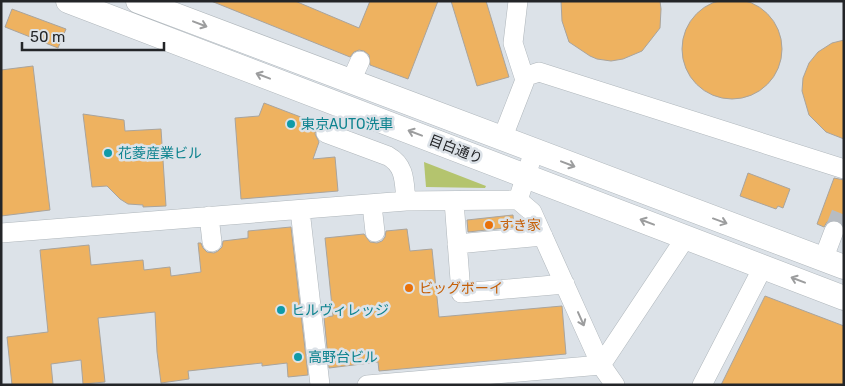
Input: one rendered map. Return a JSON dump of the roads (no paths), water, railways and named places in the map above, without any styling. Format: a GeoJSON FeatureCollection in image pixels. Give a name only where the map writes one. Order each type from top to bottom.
{"type":"FeatureCollection","features":[{"type":"Feature","properties":{"kind":"main road","name":"目白通り"},"geometry":{"type":"LineString","coordinates":[[68,1],[844,298]]}},
{"type":"Feature","properties":{"kind":"main road","name":"目白通り"},"geometry":{"type":"LineString","coordinates":[[138,1],[356,71],[502,139],[834,263]]}},
{"type":"Feature","properties":{"kind":"street"},"geometry":{"type":"LineString","coordinates":[[502,139],[525,80],[513,43],[518,1]]}},
{"type":"Feature","properties":{"kind":"street"},"geometry":{"type":"LineString","coordinates":[[524,77],[539,72],[844,169]]}},
{"type":"Feature","properties":{"kind":"street"},"geometry":{"type":"LineString","coordinates":[[326,133],[397,161],[404,180],[406,201]]}},
{"type":"Feature","properties":{"kind":"street"},"geometry":{"type":"LineString","coordinates":[[518,200],[534,150]]}},
{"type":"Feature","properties":{"kind":"street"},"geometry":{"type":"LineString","coordinates":[[1,233],[406,201],[518,200],[532,212],[601,365],[615,385]]}},
{"type":"Feature","properties":{"kind":"street"},"geometry":{"type":"LineString","coordinates":[[454,201],[461,293],[565,284]]}},
{"type":"Feature","properties":{"kind":"street"},"geometry":{"type":"LineString","coordinates":[[372,205],[375,232]]}},
{"type":"Feature","properties":{"kind":"street"},"geometry":{"type":"LineString","coordinates":[[300,210],[320,385]]}},
{"type":"Feature","properties":{"kind":"street"},"geometry":{"type":"LineString","coordinates":[[209,216],[212,242]]}},
{"type":"Feature","properties":{"kind":"street"},"geometry":{"type":"LineString","coordinates":[[834,230],[834,263]]}},
{"type":"Feature","properties":{"kind":"street"},"geometry":{"type":"LineString","coordinates":[[457,244],[543,236]]}},
{"type":"Feature","properties":{"kind":"street"},"geometry":{"type":"LineString","coordinates":[[601,365],[686,237]]}},
{"type":"Feature","properties":{"kind":"street"},"geometry":{"type":"LineString","coordinates":[[702,385],[763,267]]}},
{"type":"Feature","properties":{"kind":"street"},"geometry":{"type":"LineString","coordinates":[[367,385],[601,365]]}},
{"type":"Feature","properties":{"kind":"tunnel"},"geometry":{"type":"LineString","coordinates":[[834,231],[841,213],[844,213]]}},
{"type":"Feature","properties":{"kind":"place","name":"東京AUTO洗車"},"geometry":{"type":"Point","coordinates":[291,124]}},
{"type":"Feature","properties":{"kind":"place","name":"花菱産業ビル"},"geometry":{"type":"Point","coordinates":[108,153]}},
{"type":"Feature","properties":{"kind":"place","name":"すき家"},"geometry":{"type":"Point","coordinates":[489,225]}},
{"type":"Feature","properties":{"kind":"place","name":"ビッグボーイ"},"geometry":{"type":"Point","coordinates":[409,288]}},
{"type":"Feature","properties":{"kind":"place","name":"ヒルヴィレッジ"},"geometry":{"type":"Point","coordinates":[281,310]}},
{"type":"Feature","properties":{"kind":"place","name":"高野台ビル"},"geometry":{"type":"Point","coordinates":[298,357]}}]}
